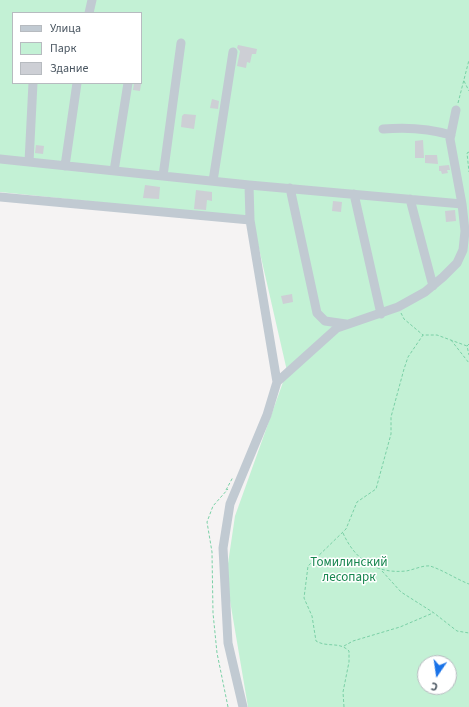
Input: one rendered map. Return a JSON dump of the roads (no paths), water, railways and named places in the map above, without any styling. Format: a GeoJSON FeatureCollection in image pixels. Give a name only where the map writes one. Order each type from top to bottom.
{"type":"FeatureCollection","features":[{"type":"Feature","properties":{"kind":"street"},"geometry":{"type":"LineString","coordinates":[[89,12],[92,0]]}},
{"type":"Feature","properties":{"kind":"street"},"geometry":{"type":"LineString","coordinates":[[163,176],[181,43]]}},
{"type":"Feature","properties":{"kind":"street"},"geometry":{"type":"LineString","coordinates":[[213,181],[233,52]]}},
{"type":"Feature","properties":{"kind":"street"},"geometry":{"type":"LineString","coordinates":[[29,162],[33,84]]}},
{"type":"Feature","properties":{"kind":"street"},"geometry":{"type":"LineString","coordinates":[[65,166],[77,84]]}},
{"type":"Feature","properties":{"kind":"street"},"geometry":{"type":"LineString","coordinates":[[114,171],[128,84]]}},
{"type":"Feature","properties":{"kind":"street"},"geometry":{"type":"LineString","coordinates":[[277,382],[337,328],[398,307],[433,286],[457,263],[463,250],[465,231],[462,204],[450,139],[456,110]]}},
{"type":"Feature","properties":{"kind":"street"},"geometry":{"type":"LineString","coordinates":[[383,129],[405,127],[437,130],[451,135]]}},
{"type":"Feature","properties":{"kind":"street"},"geometry":{"type":"LineString","coordinates":[[0,159],[213,181],[462,204]]}},
{"type":"Feature","properties":{"kind":"street"},"geometry":{"type":"LineString","coordinates":[[243,707],[228,643],[223,548],[230,504],[264,422],[277,382],[250,220],[249,184]]}},
{"type":"Feature","properties":{"kind":"street"},"geometry":{"type":"LineString","coordinates":[[290,188],[317,314],[326,321],[349,324]]}},
{"type":"Feature","properties":{"kind":"street"},"geometry":{"type":"LineString","coordinates":[[354,194],[381,314]]}},
{"type":"Feature","properties":{"kind":"street"},"geometry":{"type":"LineString","coordinates":[[0,198],[250,220]]}},
{"type":"Feature","properties":{"kind":"street"},"geometry":{"type":"LineString","coordinates":[[410,199],[433,286]]}},
{"type":"Feature","properties":{"kind":"park label","name":"Томилинский лесопарк"},"geometry":{"type":"Point","coordinates":[349,570]}}]}
